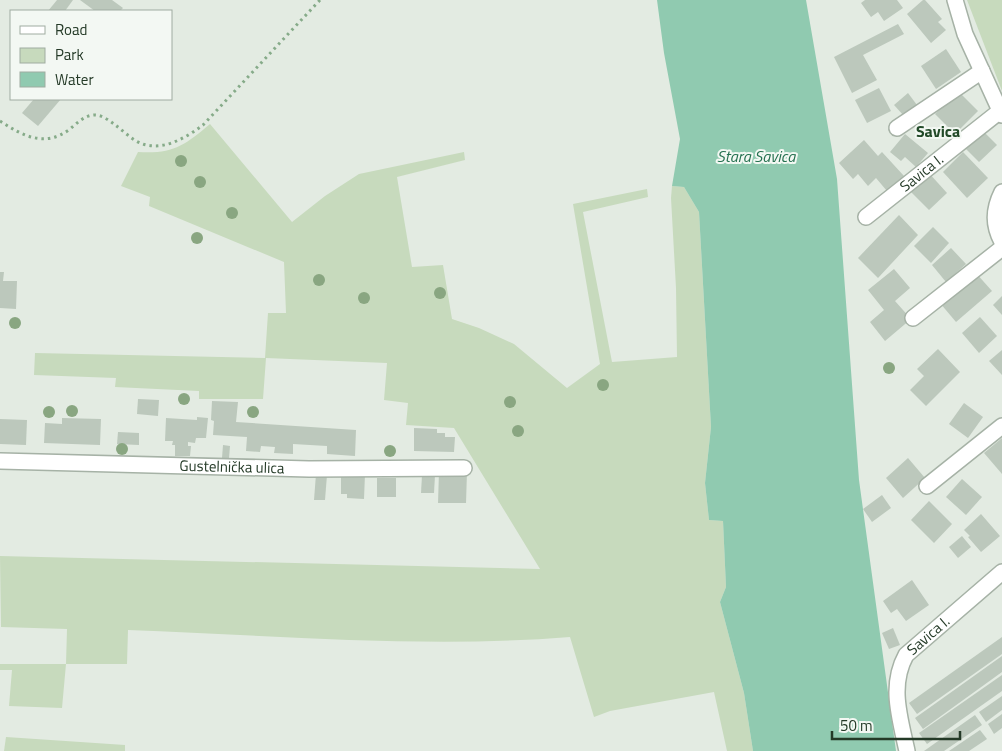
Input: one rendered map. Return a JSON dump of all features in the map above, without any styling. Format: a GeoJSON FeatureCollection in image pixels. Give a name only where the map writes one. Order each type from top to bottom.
{"type":"FeatureCollection","features":[{"type":"Feature","properties":{"kind":"street","name":"Savica I."},"geometry":{"type":"LineString","coordinates":[[866,217],[1001,113],[965,34],[955,0]]}},
{"type":"Feature","properties":{"kind":"street"},"geometry":{"type":"LineString","coordinates":[[897,128],[982,71]]}},
{"type":"Feature","properties":{"kind":"street"},"geometry":{"type":"LineString","coordinates":[[1002,192],[997,202],[994,216],[1002,242]]}},
{"type":"Feature","properties":{"kind":"street"},"geometry":{"type":"LineString","coordinates":[[913,318],[1002,248]]}},
{"type":"Feature","properties":{"kind":"street"},"geometry":{"type":"LineString","coordinates":[[927,486],[1002,426]]}},
{"type":"Feature","properties":{"kind":"street","name":"Gustelnička ulica"},"geometry":{"type":"LineString","coordinates":[[0,461],[309,469],[464,468]]}},
{"type":"Feature","properties":{"kind":"street","name":"Savica I."},"geometry":{"type":"LineString","coordinates":[[907,751],[896,696],[900,666],[906,655],[1002,572]]}},
{"type":"Feature","properties":{"kind":"path"},"geometry":{"type":"LineString","coordinates":[[0,120],[8,126],[41,140],[60,135],[84,119],[95,115],[107,118],[136,141],[150,145],[171,143],[192,133],[203,125],[320,0]]}},
{"type":"Feature","properties":{"kind":"green space"},"geometry":{"type":"Polygon","coordinates":[[[967,0],[1002,0],[1002,91],[967,0]]]}},
{"type":"Feature","properties":{"kind":"green space"},"geometry":{"type":"Polygon","coordinates":[[[210,124],[292,222],[325,196],[359,174],[464,152],[465,160],[397,177],[412,267],[443,265],[452,319],[479,328],[514,344],[567,388],[600,364],[573,204],[647,189],[648,197],[583,212],[612,362],[677,357],[676,288],[671,198],[672,186],[684,187],[699,212],[711,427],[705,483],[709,520],[723,521],[726,587],[720,602],[744,693],[753,751],[727,751],[714,692],[610,711],[594,717],[570,637],[460,642],[349,640],[128,630],[127,664],[66,664],[67,629],[1,627],[0,556],[540,569],[454,428],[406,425],[408,403],[384,400],[387,363],[266,358],[263,399],[199,399],[199,391],[115,387],[116,378],[34,375],[35,353],[265,358],[268,313],[286,313],[284,262],[149,206],[150,197],[121,186],[138,152],[160,152],[177,147],[193,138],[210,124]]]}},
{"type":"Feature","properties":{"kind":"green space"},"geometry":{"type":"Polygon","coordinates":[[[0,664],[66,664],[62,708],[9,706],[12,670],[0,670],[0,664]]]}},
{"type":"Feature","properties":{"kind":"green space"},"geometry":{"type":"Polygon","coordinates":[[[6,737],[125,745],[125,751],[4,751],[6,737]]]}},
{"type":"Feature","properties":{"kind":"water","name":"Stara Savica"},"geometry":{"type":"Polygon","coordinates":[[[657,0],[806,0],[837,179],[859,480],[896,751],[753,751],[744,693],[720,602],[726,587],[723,521],[709,520],[705,483],[711,427],[699,212],[684,187],[672,186],[680,139],[664,53],[657,0]]]}},
{"type":"Feature","properties":{"kind":"building"},"geometry":{"type":"Polygon","coordinates":[[[57,0],[73,0],[66,10],[49,10],[57,0]]]}},
{"type":"Feature","properties":{"kind":"building"},"geometry":{"type":"Polygon","coordinates":[[[80,0],[112,0],[123,8],[121,10],[94,10],[80,0]]]}},
{"type":"Feature","properties":{"kind":"building"},"geometry":{"type":"Polygon","coordinates":[[[865,0],[897,0],[903,8],[884,21],[878,12],[871,17],[861,3],[865,0]]]}},
{"type":"Feature","properties":{"kind":"building"},"geometry":{"type":"Polygon","coordinates":[[[923,0],[942,19],[938,22],[946,30],[931,43],[907,14],[923,0]]]}},
{"type":"Feature","properties":{"kind":"building"},"geometry":{"type":"Polygon","coordinates":[[[898,24],[904,34],[863,55],[877,80],[852,93],[834,57],[898,24]]]}},
{"type":"Feature","properties":{"kind":"building"},"geometry":{"type":"Polygon","coordinates":[[[946,49],[961,72],[936,89],[921,66],[946,49]]]}},
{"type":"Feature","properties":{"kind":"building"},"geometry":{"type":"Polygon","coordinates":[[[879,88],[891,111],[867,123],[855,100],[879,88]]]}},
{"type":"Feature","properties":{"kind":"building"},"geometry":{"type":"Polygon","coordinates":[[[958,91],[978,111],[955,134],[935,114],[958,91]]]}},
{"type":"Feature","properties":{"kind":"building"},"geometry":{"type":"Polygon","coordinates":[[[908,93],[917,105],[904,116],[894,105],[908,93]]]}},
{"type":"Feature","properties":{"kind":"building"},"geometry":{"type":"Polygon","coordinates":[[[33,100],[60,100],[38,126],[22,113],[33,100]]]}},
{"type":"Feature","properties":{"kind":"building"},"geometry":{"type":"Polygon","coordinates":[[[981,129],[997,145],[979,162],[964,147],[981,129]]]}},
{"type":"Feature","properties":{"kind":"building"},"geometry":{"type":"Polygon","coordinates":[[[905,134],[928,153],[916,167],[905,157],[901,161],[890,152],[905,134]]]}},
{"type":"Feature","properties":{"kind":"building"},"geometry":{"type":"Polygon","coordinates":[[[864,140],[878,156],[882,152],[904,176],[887,191],[876,178],[868,186],[858,174],[853,179],[839,163],[864,140]]]}},
{"type":"Feature","properties":{"kind":"building"},"geometry":{"type":"Polygon","coordinates":[[[963,152],[988,178],[967,198],[943,172],[963,152]]]}},
{"type":"Feature","properties":{"kind":"building"},"geometry":{"type":"Polygon","coordinates":[[[928,172],[947,193],[929,210],[909,190],[928,172]]]}},
{"type":"Feature","properties":{"kind":"building"},"geometry":{"type":"Polygon","coordinates":[[[899,215],[918,235],[878,278],[858,258],[899,215]]]}},
{"type":"Feature","properties":{"kind":"building"},"geometry":{"type":"Polygon","coordinates":[[[933,227],[949,243],[931,263],[914,246],[933,227]]]}},
{"type":"Feature","properties":{"kind":"building"},"geometry":{"type":"Polygon","coordinates":[[[951,248],[966,264],[946,282],[932,265],[951,248]]]}},
{"type":"Feature","properties":{"kind":"building"},"geometry":{"type":"Polygon","coordinates":[[[894,269],[910,288],[895,301],[911,319],[885,341],[870,322],[884,310],[868,290],[894,269]]]}},
{"type":"Feature","properties":{"kind":"building"},"geometry":{"type":"Polygon","coordinates":[[[0,272],[4,272],[3,281],[17,281],[16,309],[0,308],[0,272]]]}},
{"type":"Feature","properties":{"kind":"building"},"geometry":{"type":"Polygon","coordinates":[[[975,272],[992,291],[956,322],[940,303],[975,272]]]}},
{"type":"Feature","properties":{"kind":"building"},"geometry":{"type":"Polygon","coordinates":[[[1002,296],[1002,315],[993,305],[1002,296]]]}},
{"type":"Feature","properties":{"kind":"building"},"geometry":{"type":"Polygon","coordinates":[[[980,317],[997,336],[979,353],[962,333],[980,317]]]}},
{"type":"Feature","properties":{"kind":"building"},"geometry":{"type":"Polygon","coordinates":[[[938,349],[960,372],[926,406],[910,390],[924,376],[917,369],[938,349]]]}},
{"type":"Feature","properties":{"kind":"building"},"geometry":{"type":"Polygon","coordinates":[[[1002,350],[1002,375],[989,361],[1002,350]]]}},
{"type":"Feature","properties":{"kind":"building"},"geometry":{"type":"Polygon","coordinates":[[[138,399],[159,400],[158,416],[137,414],[138,399]]]}},
{"type":"Feature","properties":{"kind":"building"},"geometry":{"type":"Polygon","coordinates":[[[212,401],[238,402],[236,422],[356,430],[355,456],[327,454],[327,446],[293,444],[293,454],[274,453],[275,447],[261,446],[260,452],[246,451],[247,437],[213,435],[214,421],[211,420],[212,401]]]}},
{"type":"Feature","properties":{"kind":"building"},"geometry":{"type":"Polygon","coordinates":[[[964,403],[983,417],[968,438],[949,424],[964,403]]]}},
{"type":"Feature","properties":{"kind":"building"},"geometry":{"type":"Polygon","coordinates":[[[197,417],[208,418],[206,438],[196,438],[195,443],[188,442],[188,446],[191,446],[190,456],[175,456],[175,445],[172,445],[173,441],[165,441],[166,418],[197,420],[197,417]]]}},
{"type":"Feature","properties":{"kind":"building"},"geometry":{"type":"Polygon","coordinates":[[[62,418],[101,419],[100,445],[44,443],[45,423],[62,424],[62,418]]]}},
{"type":"Feature","properties":{"kind":"building"},"geometry":{"type":"Polygon","coordinates":[[[0,419],[27,420],[26,445],[0,444],[0,419]]]}},
{"type":"Feature","properties":{"kind":"building"},"geometry":{"type":"Polygon","coordinates":[[[414,428],[437,429],[437,433],[445,433],[445,437],[455,437],[454,452],[414,451],[414,428]]]}},
{"type":"Feature","properties":{"kind":"building"},"geometry":{"type":"Polygon","coordinates":[[[118,432],[139,433],[139,445],[117,444],[118,432]]]}},
{"type":"Feature","properties":{"kind":"building"},"geometry":{"type":"Polygon","coordinates":[[[1002,438],[1002,474],[984,453],[1002,438]]]}},
{"type":"Feature","properties":{"kind":"building"},"geometry":{"type":"Polygon","coordinates":[[[223,445],[230,446],[229,458],[222,458],[223,445]]]}},
{"type":"Feature","properties":{"kind":"building"},"geometry":{"type":"Polygon","coordinates":[[[908,458],[925,478],[903,498],[886,478],[908,458]]]}},
{"type":"Feature","properties":{"kind":"building"},"geometry":{"type":"Polygon","coordinates":[[[439,472],[467,472],[466,503],[438,503],[439,472]]]}},
{"type":"Feature","properties":{"kind":"building"},"geometry":{"type":"Polygon","coordinates":[[[316,474],[327,475],[325,500],[314,500],[316,474]]]}},
{"type":"Feature","properties":{"kind":"building"},"geometry":{"type":"Polygon","coordinates":[[[341,474],[365,474],[364,499],[347,498],[347,494],[341,494],[341,474]]]}},
{"type":"Feature","properties":{"kind":"building"},"geometry":{"type":"Polygon","coordinates":[[[422,475],[435,475],[434,493],[421,493],[422,475]]]}},
{"type":"Feature","properties":{"kind":"building"},"geometry":{"type":"Polygon","coordinates":[[[377,478],[396,478],[396,497],[377,497],[377,478]]]}},
{"type":"Feature","properties":{"kind":"building"},"geometry":{"type":"Polygon","coordinates":[[[962,479],[982,497],[966,515],[946,497],[962,479]]]}},
{"type":"Feature","properties":{"kind":"building"},"geometry":{"type":"Polygon","coordinates":[[[882,495],[891,508],[872,522],[863,509],[882,495]]]}},
{"type":"Feature","properties":{"kind":"building"},"geometry":{"type":"Polygon","coordinates":[[[929,501],[952,524],[934,543],[911,520],[929,501]]]}},
{"type":"Feature","properties":{"kind":"building"},"geometry":{"type":"Polygon","coordinates":[[[981,514],[1000,536],[981,552],[964,530],[981,514]]]}},
{"type":"Feature","properties":{"kind":"building"},"geometry":{"type":"Polygon","coordinates":[[[962,536],[971,547],[958,558],[949,547],[962,536]]]}},
{"type":"Feature","properties":{"kind":"building"},"geometry":{"type":"Polygon","coordinates":[[[912,580],[929,605],[906,621],[897,609],[891,613],[883,601],[912,580]]]}},
{"type":"Feature","properties":{"kind":"building"},"geometry":{"type":"Polygon","coordinates":[[[893,628],[900,645],[889,649],[882,633],[893,628]]]}},
{"type":"Feature","properties":{"kind":"building"},"geometry":{"type":"Polygon","coordinates":[[[1002,637],[1002,654],[917,714],[909,703],[1002,637]]]}},
{"type":"Feature","properties":{"kind":"building"},"geometry":{"type":"Polygon","coordinates":[[[1002,656],[1002,672],[923,729],[915,718],[1002,656]]]}},
{"type":"Feature","properties":{"kind":"building"},"geometry":{"type":"Polygon","coordinates":[[[1002,675],[1002,691],[927,744],[919,733],[1002,675]]]}},
{"type":"Feature","properties":{"kind":"building"},"geometry":{"type":"Polygon","coordinates":[[[1002,696],[1002,710],[986,722],[979,712],[1002,696]]]}},
{"type":"Feature","properties":{"kind":"building"},"geometry":{"type":"Polygon","coordinates":[[[1002,714],[1002,728],[994,734],[988,724],[1002,714]]]}},
{"type":"Feature","properties":{"kind":"building"},"geometry":{"type":"Polygon","coordinates":[[[975,715],[982,725],[944,751],[924,751],[975,715]]]}},
{"type":"Feature","properties":{"kind":"building"},"geometry":{"type":"Polygon","coordinates":[[[980,730],[987,739],[969,751],[949,751],[980,730]]]}},
{"type":"Feature","properties":{"kind":"district","name":"Savica"},"geometry":{"type":"Point","coordinates":[938,131]}}]}
